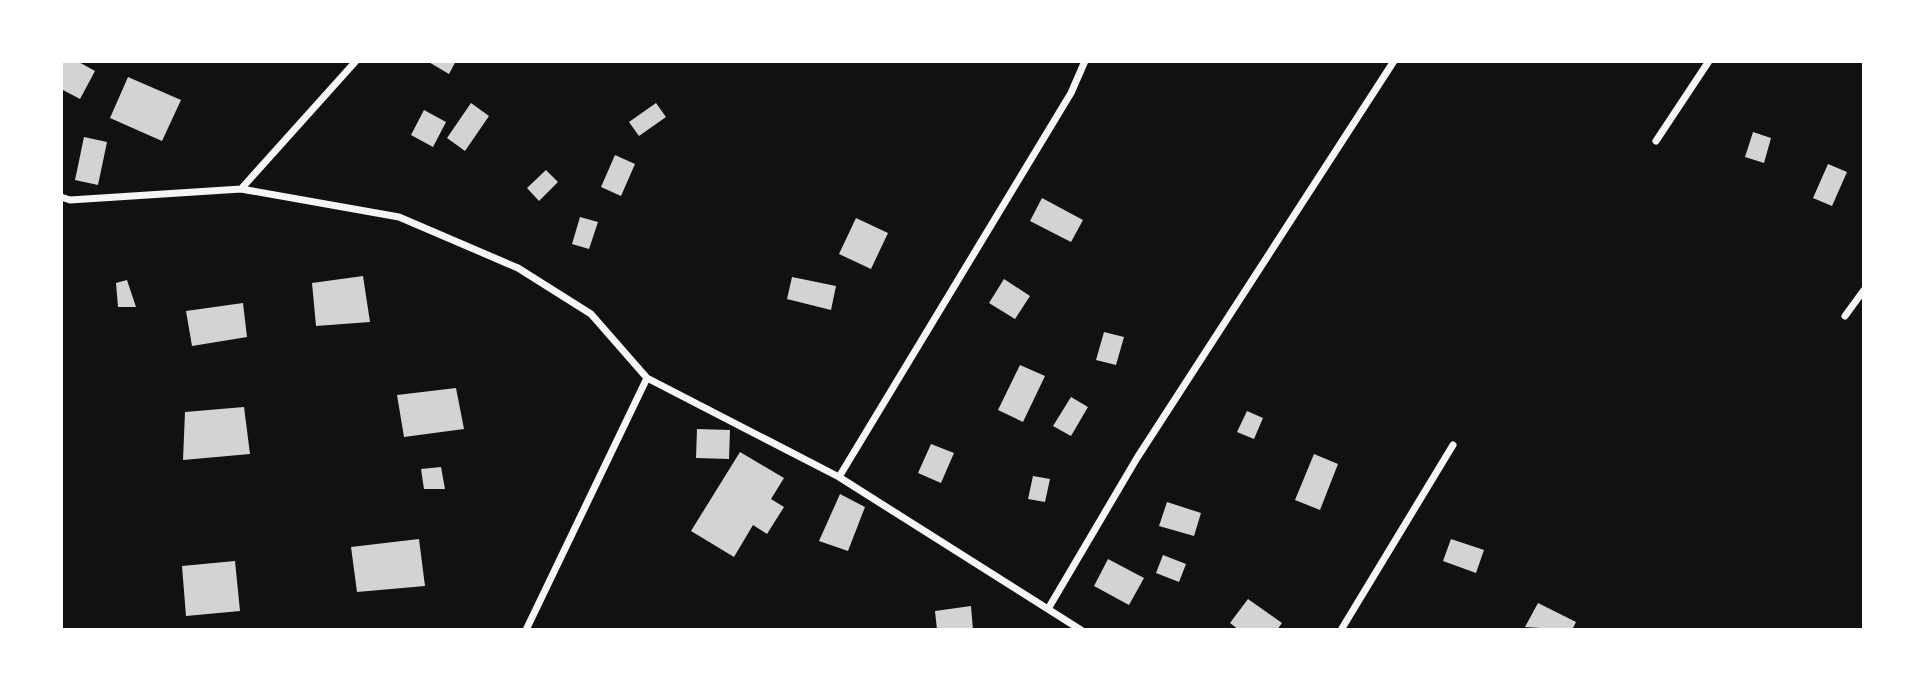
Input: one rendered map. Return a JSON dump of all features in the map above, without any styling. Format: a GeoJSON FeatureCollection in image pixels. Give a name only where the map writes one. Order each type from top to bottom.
{"type":"FeatureCollection","features":[{"type":"Feature","properties":{"kind":"street"},"geometry":{"type":"LineString","coordinates":[[241,189],[356,61]]}},
{"type":"Feature","properties":{"kind":"street"},"geometry":{"type":"LineString","coordinates":[[839,477],[1071,93],[1085,61]]}},
{"type":"Feature","properties":{"kind":"street"},"geometry":{"type":"LineString","coordinates":[[1048,609],[1137,458],[1394,61]]}},
{"type":"Feature","properties":{"kind":"street"},"geometry":{"type":"LineString","coordinates":[[1656,141],[1709,61]]}},
{"type":"Feature","properties":{"kind":"street"},"geometry":{"type":"LineString","coordinates":[[61,197],[71,200],[241,189],[399,217],[518,268],[591,314],[647,378],[839,477],[1081,630]]}},
{"type":"Feature","properties":{"kind":"street"},"geometry":{"type":"LineString","coordinates":[[1845,316],[1864,290]]}},
{"type":"Feature","properties":{"kind":"street"},"geometry":{"type":"LineString","coordinates":[[526,630],[647,378]]}},
{"type":"Feature","properties":{"kind":"street"},"geometry":{"type":"LineString","coordinates":[[1341,630],[1453,445]]}},
{"type":"Feature","properties":{"kind":"building"},"geometry":{"type":"Polygon","coordinates":[[[61,61],[77,61],[95,71],[80,99],[61,89],[61,61]]]}},
{"type":"Feature","properties":{"kind":"building"},"geometry":{"type":"Polygon","coordinates":[[[427,61],[456,61],[449,74],[427,61]]]}},
{"type":"Feature","properties":{"kind":"building"},"geometry":{"type":"Polygon","coordinates":[[[128,77],[181,100],[162,141],[110,118],[128,77]]]}},
{"type":"Feature","properties":{"kind":"building"},"geometry":{"type":"Polygon","coordinates":[[[471,103],[489,116],[465,151],[447,138],[471,103]]]}},
{"type":"Feature","properties":{"kind":"building"},"geometry":{"type":"Polygon","coordinates":[[[656,103],[666,117],[639,136],[629,122],[656,103]]]}},
{"type":"Feature","properties":{"kind":"building"},"geometry":{"type":"Polygon","coordinates":[[[424,110],[446,122],[433,147],[411,135],[424,110]]]}},
{"type":"Feature","properties":{"kind":"building"},"geometry":{"type":"Polygon","coordinates":[[[1753,132],[1771,138],[1764,163],[1745,157],[1753,132]]]}},
{"type":"Feature","properties":{"kind":"building"},"geometry":{"type":"Polygon","coordinates":[[[84,137],[107,142],[98,185],[75,180],[84,137]]]}},
{"type":"Feature","properties":{"kind":"building"},"geometry":{"type":"Polygon","coordinates":[[[615,155],[635,164],[621,196],[601,187],[615,155]]]}},
{"type":"Feature","properties":{"kind":"building"},"geometry":{"type":"Polygon","coordinates":[[[1828,164],[1847,172],[1832,206],[1813,198],[1828,164]]]}},
{"type":"Feature","properties":{"kind":"building"},"geometry":{"type":"Polygon","coordinates":[[[546,170],[558,182],[539,201],[527,188],[546,170]]]}},
{"type":"Feature","properties":{"kind":"building"},"geometry":{"type":"Polygon","coordinates":[[[1042,198],[1083,220],[1071,242],[1030,221],[1042,198]]]}},
{"type":"Feature","properties":{"kind":"building"},"geometry":{"type":"Polygon","coordinates":[[[580,217],[598,222],[589,249],[572,244],[580,217]]]}},
{"type":"Feature","properties":{"kind":"building"},"geometry":{"type":"Polygon","coordinates":[[[856,218],[888,233],[871,269],[839,254],[856,218]]]}},
{"type":"Feature","properties":{"kind":"building"},"geometry":{"type":"Polygon","coordinates":[[[363,276],[370,322],[316,326],[312,283],[363,276]]]}},
{"type":"Feature","properties":{"kind":"building"},"geometry":{"type":"Polygon","coordinates":[[[792,277],[836,286],[831,310],[787,299],[792,277]]]}},
{"type":"Feature","properties":{"kind":"building"},"geometry":{"type":"Polygon","coordinates":[[[1004,279],[1030,296],[1015,319],[989,303],[1004,279]]]}},
{"type":"Feature","properties":{"kind":"building"},"geometry":{"type":"Polygon","coordinates":[[[127,280],[136,307],[118,307],[116,283],[127,280]]]}},
{"type":"Feature","properties":{"kind":"building"},"geometry":{"type":"Polygon","coordinates":[[[243,303],[247,337],[192,346],[186,311],[243,303]]]}},
{"type":"Feature","properties":{"kind":"building"},"geometry":{"type":"Polygon","coordinates":[[[1104,332],[1124,337],[1116,365],[1096,360],[1104,332]]]}},
{"type":"Feature","properties":{"kind":"building"},"geometry":{"type":"Polygon","coordinates":[[[1020,365],[1045,376],[1023,422],[998,410],[1020,365]]]}},
{"type":"Feature","properties":{"kind":"building"},"geometry":{"type":"Polygon","coordinates":[[[456,388],[464,429],[404,437],[397,395],[456,388]]]}},
{"type":"Feature","properties":{"kind":"building"},"geometry":{"type":"Polygon","coordinates":[[[1071,397],[1088,407],[1071,436],[1053,426],[1071,397]]]}},
{"type":"Feature","properties":{"kind":"building"},"geometry":{"type":"Polygon","coordinates":[[[244,407],[250,454],[183,460],[185,412],[244,407]]]}},
{"type":"Feature","properties":{"kind":"building"},"geometry":{"type":"Polygon","coordinates":[[[1247,411],[1263,418],[1254,439],[1237,432],[1247,411]]]}},
{"type":"Feature","properties":{"kind":"building"},"geometry":{"type":"Polygon","coordinates":[[[697,429],[730,430],[729,459],[696,458],[697,429]]]}},
{"type":"Feature","properties":{"kind":"building"},"geometry":{"type":"Polygon","coordinates":[[[931,444],[954,453],[941,483],[918,473],[931,444]]]}},
{"type":"Feature","properties":{"kind":"building"},"geometry":{"type":"Polygon","coordinates":[[[740,452],[784,478],[771,499],[784,507],[767,534],[753,525],[734,557],[691,531],[740,452]]]}},
{"type":"Feature","properties":{"kind":"building"},"geometry":{"type":"Polygon","coordinates":[[[1314,454],[1338,464],[1320,510],[1295,500],[1314,454]]]}},
{"type":"Feature","properties":{"kind":"building"},"geometry":{"type":"Polygon","coordinates":[[[441,467],[445,489],[424,489],[421,469],[441,467]]]}},
{"type":"Feature","properties":{"kind":"building"},"geometry":{"type":"Polygon","coordinates":[[[1033,476],[1050,479],[1045,502],[1028,499],[1033,476]]]}},
{"type":"Feature","properties":{"kind":"building"},"geometry":{"type":"Polygon","coordinates":[[[840,494],[865,507],[848,551],[819,541],[840,494]]]}},
{"type":"Feature","properties":{"kind":"building"},"geometry":{"type":"Polygon","coordinates":[[[1167,502],[1201,513],[1194,536],[1159,526],[1167,502]]]}},
{"type":"Feature","properties":{"kind":"building"},"geometry":{"type":"Polygon","coordinates":[[[419,539],[425,586],[357,592],[351,547],[419,539]]]}},
{"type":"Feature","properties":{"kind":"building"},"geometry":{"type":"Polygon","coordinates":[[[1451,539],[1484,550],[1476,573],[1443,561],[1451,539]]]}},
{"type":"Feature","properties":{"kind":"building"},"geometry":{"type":"Polygon","coordinates":[[[1163,555],[1186,564],[1179,582],[1156,573],[1163,555]]]}},
{"type":"Feature","properties":{"kind":"building"},"geometry":{"type":"Polygon","coordinates":[[[1108,559],[1144,578],[1129,605],[1094,586],[1108,559]]]}},
{"type":"Feature","properties":{"kind":"building"},"geometry":{"type":"Polygon","coordinates":[[[235,561],[240,611],[186,616],[182,566],[235,561]]]}},
{"type":"Feature","properties":{"kind":"building"},"geometry":{"type":"Polygon","coordinates":[[[1248,599],[1282,623],[1277,630],[1239,630],[1230,623],[1248,599]]]}},
{"type":"Feature","properties":{"kind":"building"},"geometry":{"type":"Polygon","coordinates":[[[1538,603],[1576,622],[1572,630],[1525,627],[1538,603]]]}},
{"type":"Feature","properties":{"kind":"building"},"geometry":{"type":"Polygon","coordinates":[[[971,606],[973,630],[937,630],[935,611],[971,606]]]}}]}
